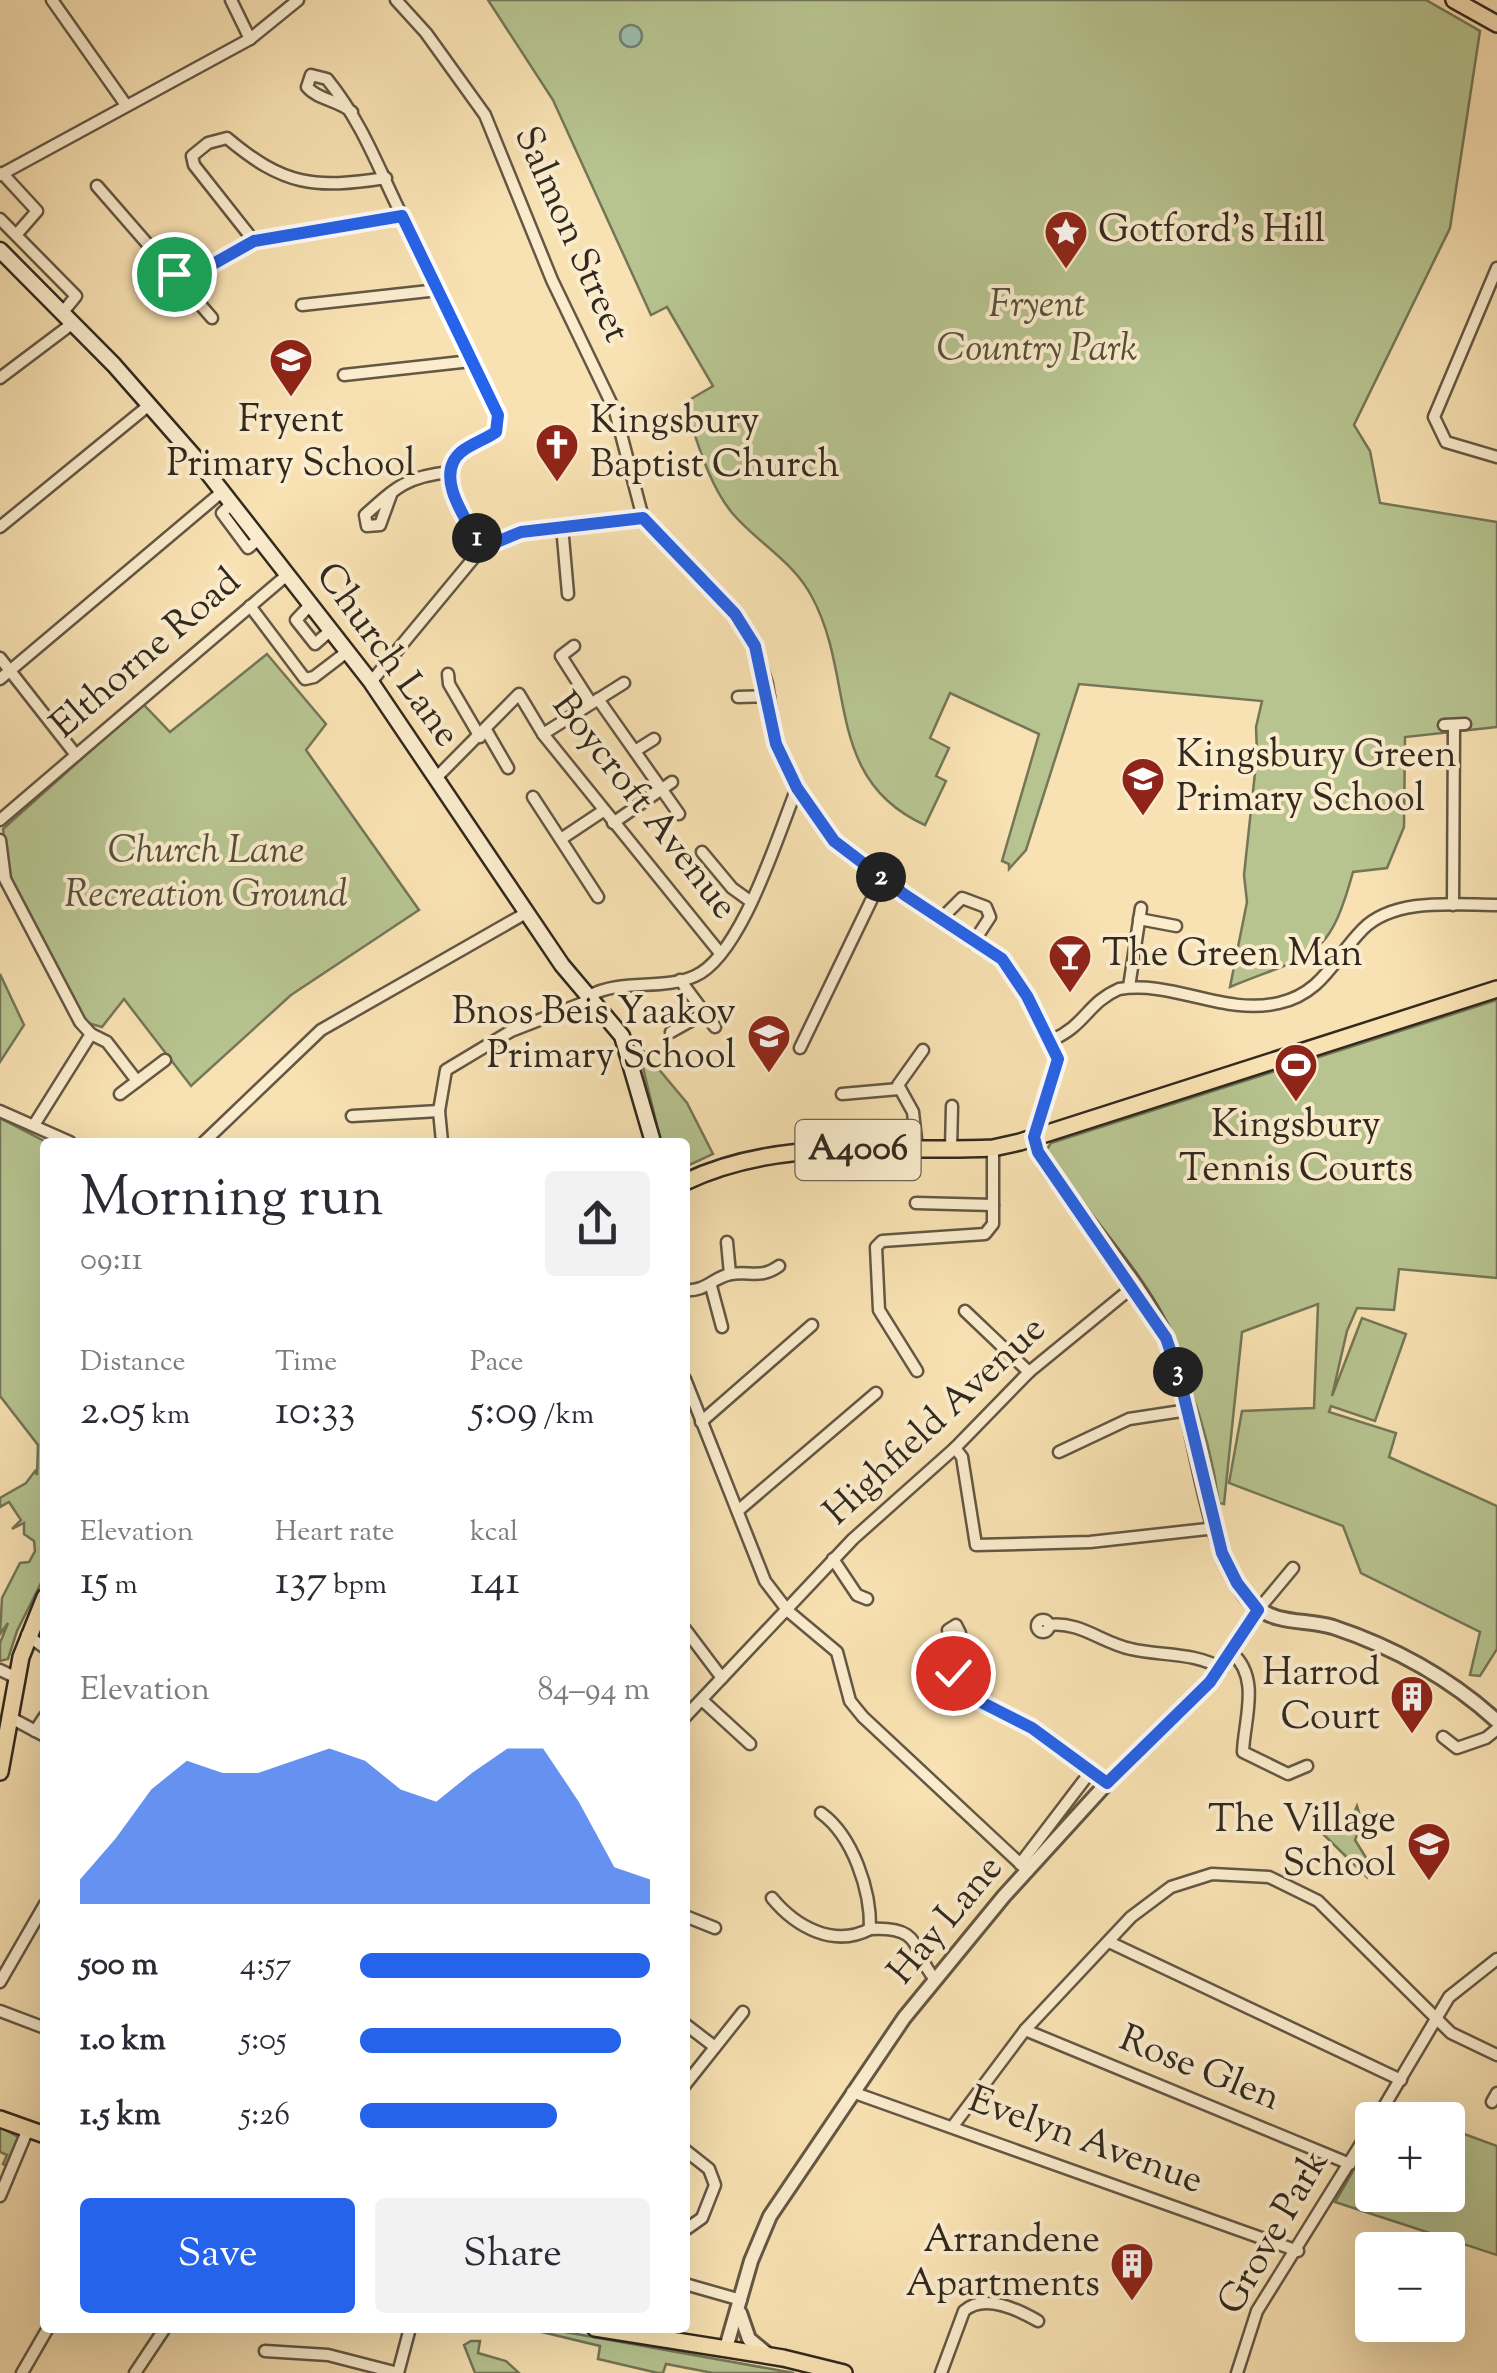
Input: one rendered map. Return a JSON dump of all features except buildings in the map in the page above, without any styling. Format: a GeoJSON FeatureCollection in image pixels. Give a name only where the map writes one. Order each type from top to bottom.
{"type":"FeatureCollection","features":[{"type":"Feature","properties":{"kind":"main road"},"geometry":{"type":"LineString","coordinates":[[1454,0],[1497,24]]}},
{"type":"Feature","properties":{"kind":"main road","name":"Church Lane"},"geometry":{"type":"LineString","coordinates":[[0,250],[68,318],[228,497],[371,682],[526,913],[627,1047],[652,1138]]}},
{"type":"Feature","properties":{"kind":"main road","name":"A4006"},"geometry":{"type":"LineString","coordinates":[[690,1180],[754,1157],[993,1148],[1497,989]]}},
{"type":"Feature","properties":{"kind":"main road"},"geometry":{"type":"LineString","coordinates":[[0,1772],[27,1635],[40,1608]]}},
{"type":"Feature","properties":{"kind":"main road"},"geometry":{"type":"LineString","coordinates":[[0,2119],[40,2133]]}},
{"type":"Feature","properties":{"kind":"main road"},"geometry":{"type":"LineString","coordinates":[[628,2333],[772,2356],[844,2373]]}},
{"type":"Feature","properties":{"kind":"street"},"geometry":{"type":"LineString","coordinates":[[52,0],[126,105]]}},
{"type":"Feature","properties":{"kind":"street"},"geometry":{"type":"LineString","coordinates":[[231,0],[250,39]]}},
{"type":"Feature","properties":{"kind":"street"},"geometry":{"type":"LineString","coordinates":[[16,235],[38,211],[1,174],[250,39],[298,0]]}},
{"type":"Feature","properties":{"kind":"street","name":"Salmon Street"},"geometry":{"type":"LineString","coordinates":[[396,0],[485,115],[552,280],[615,411],[643,518]]}},
{"type":"Feature","properties":{"kind":"street"},"geometry":{"type":"LineString","coordinates":[[352,112],[499,425],[496,432],[458,454],[450,472],[450,486],[482,548]]}},
{"type":"Feature","properties":{"kind":"street"},"geometry":{"type":"LineString","coordinates":[[254,241],[194,165],[192,156],[208,143],[226,138],[280,176],[328,187],[386,178]]}},
{"type":"Feature","properties":{"kind":"street"},"geometry":{"type":"LineString","coordinates":[[97,186],[212,318]]}},
{"type":"Feature","properties":{"kind":"street"},"geometry":{"type":"LineString","coordinates":[[181,282],[254,241],[402,216]]}},
{"type":"Feature","properties":{"kind":"street"},"geometry":{"type":"LineString","coordinates":[[0,219],[76,296],[68,318],[0,378]]}},
{"type":"Feature","properties":{"kind":"street"},"geometry":{"type":"LineString","coordinates":[[1497,268],[1434,418],[1446,442],[1497,456]]}},
{"type":"Feature","properties":{"kind":"street"},"geometry":{"type":"LineString","coordinates":[[302,305],[438,290]]}},
{"type":"Feature","properties":{"kind":"street"},"geometry":{"type":"LineString","coordinates":[[344,375],[472,361]]}},
{"type":"Feature","properties":{"kind":"street"},"geometry":{"type":"LineString","coordinates":[[0,527],[148,406]]}},
{"type":"Feature","properties":{"kind":"street"},"geometry":{"type":"LineString","coordinates":[[392,492],[413,476],[450,472]]}},
{"type":"Feature","properties":{"kind":"street"},"geometry":{"type":"LineString","coordinates":[[4,675],[228,497]]}},
{"type":"Feature","properties":{"kind":"street"},"geometry":{"type":"LineString","coordinates":[[371,682],[482,548],[521,532],[643,518],[735,614],[755,646],[769,696],[776,744],[797,788],[834,841],[973,943],[1002,959],[1052,1040],[1058,1059],[1034,1137],[1048,1168],[1134,1286],[1166,1338],[1216,1528],[1237,1583],[1258,1610],[1287,1620],[1332,1627],[1422,1667],[1456,1686],[1497,1725],[1486,1738],[1456,1748],[1442,1736]]}},
{"type":"Feature","properties":{"kind":"street"},"geometry":{"type":"LineString","coordinates":[[562,526],[568,594]]}},
{"type":"Feature","properties":{"kind":"street","name":"Elthorne Road"},"geometry":{"type":"LineString","coordinates":[[0,820],[287,575]]}},
{"type":"Feature","properties":{"kind":"street"},"geometry":{"type":"LineString","coordinates":[[310,604],[296,620],[311,643],[319,642],[331,630]]}},
{"type":"Feature","properties":{"kind":"street"},"geometry":{"type":"LineString","coordinates":[[250,606],[305,679],[348,651]]}},
{"type":"Feature","properties":{"kind":"street"},"geometry":{"type":"LineString","coordinates":[[574,646],[561,656],[679,814]]}},
{"type":"Feature","properties":{"kind":"street"},"geometry":{"type":"LineString","coordinates":[[0,658],[4,675],[76,755]]}},
{"type":"Feature","properties":{"kind":"street"},"geometry":{"type":"LineString","coordinates":[[448,674],[449,684],[508,768]]}},
{"type":"Feature","properties":{"kind":"street"},"geometry":{"type":"LineString","coordinates":[[543,734],[624,682]]}},
{"type":"Feature","properties":{"kind":"street","name":"Boycroft Avenue"},"geometry":{"type":"LineString","coordinates":[[436,778],[519,694],[543,734],[720,954]]}},
{"type":"Feature","properties":{"kind":"street"},"geometry":{"type":"LineString","coordinates":[[738,697],[769,696]]}},
{"type":"Feature","properties":{"kind":"street"},"geometry":{"type":"LineString","coordinates":[[1453,904],[1454,725]]}},
{"type":"Feature","properties":{"kind":"street"},"geometry":{"type":"LineString","coordinates":[[635,751],[654,740]]}},
{"type":"Feature","properties":{"kind":"street"},"geometry":{"type":"LineString","coordinates":[[613,823],[672,782]]}},
{"type":"Feature","properties":{"kind":"street"},"geometry":{"type":"LineString","coordinates":[[442,1138],[439,1110],[446,1070],[511,1031],[608,987],[680,980],[700,973],[720,954],[750,901],[789,816],[797,788]]}},
{"type":"Feature","properties":{"kind":"street"},"geometry":{"type":"LineString","coordinates":[[534,796],[598,897]]}},
{"type":"Feature","properties":{"kind":"street"},"geometry":{"type":"LineString","coordinates":[[560,839],[603,810]]}},
{"type":"Feature","properties":{"kind":"street"},"geometry":{"type":"LineString","coordinates":[[789,816],[816,815]]}},
{"type":"Feature","properties":{"kind":"street"},"geometry":{"type":"LineString","coordinates":[[0,840],[5,879],[80,1022],[91,1034],[107,1042],[137,1081]]}},
{"type":"Feature","properties":{"kind":"street"},"geometry":{"type":"LineString","coordinates":[[702,852],[732,888],[750,901]]}},
{"type":"Feature","properties":{"kind":"street"},"geometry":{"type":"LineString","coordinates":[[800,1048],[882,878]]}},
{"type":"Feature","properties":{"kind":"street"},"geometry":{"type":"LineString","coordinates":[[941,919],[962,898],[986,907],[990,917],[973,943]]}},
{"type":"Feature","properties":{"kind":"street"},"geometry":{"type":"LineString","coordinates":[[1052,1040],[1076,1030],[1102,996],[1129,987],[1242,1008],[1284,1002],[1309,992],[1330,974],[1363,929],[1376,920],[1404,908],[1497,905]]}},
{"type":"Feature","properties":{"kind":"street"},"geometry":{"type":"LineString","coordinates":[[208,1138],[321,1030],[526,913]]}},
{"type":"Feature","properties":{"kind":"street"},"geometry":{"type":"LineString","coordinates":[[1129,987],[1140,913],[1176,926]]}},
{"type":"Feature","properties":{"kind":"street"},"geometry":{"type":"LineString","coordinates":[[680,980],[714,1027]]}},
{"type":"Feature","properties":{"kind":"street"},"geometry":{"type":"LineString","coordinates":[[670,1032],[705,1013]]}},
{"type":"Feature","properties":{"kind":"street"},"geometry":{"type":"LineString","coordinates":[[34,1125],[91,1034]]}},
{"type":"Feature","properties":{"kind":"street"},"geometry":{"type":"LineString","coordinates":[[899,1089],[923,1050]]}},
{"type":"Feature","properties":{"kind":"street"},"geometry":{"type":"LineString","coordinates":[[120,1094],[165,1060]]}},
{"type":"Feature","properties":{"kind":"street"},"geometry":{"type":"LineString","coordinates":[[842,1094],[899,1089]]}},
{"type":"Feature","properties":{"kind":"street"},"geometry":{"type":"LineString","coordinates":[[899,1089],[912,1112],[917,1148]]}},
{"type":"Feature","properties":{"kind":"street"},"geometry":{"type":"LineString","coordinates":[[951,1150],[952,1106]]}},
{"type":"Feature","properties":{"kind":"street"},"geometry":{"type":"LineString","coordinates":[[352,1116],[439,1110]]}},
{"type":"Feature","properties":{"kind":"street"},"geometry":{"type":"LineString","coordinates":[[0,1111],[62,1138]]}},
{"type":"Feature","properties":{"kind":"street"},"geometry":{"type":"LineString","coordinates":[[917,1371],[879,1310],[876,1248],[882,1241],[985,1234],[994,1224],[993,1148]]}},
{"type":"Feature","properties":{"kind":"street"},"geometry":{"type":"LineString","coordinates":[[916,1203],[993,1205]]}},
{"type":"Feature","properties":{"kind":"street"},"geometry":{"type":"LineString","coordinates":[[728,1242],[730,1274]]}},
{"type":"Feature","properties":{"kind":"street"},"geometry":{"type":"LineString","coordinates":[[690,1289],[711,1286],[730,1274],[766,1275],[779,1266]]}},
{"type":"Feature","properties":{"kind":"street"},"geometry":{"type":"LineString","coordinates":[[711,1286],[722,1326]]}},
{"type":"Feature","properties":{"kind":"street","name":"Highfield Avenue"},"geometry":{"type":"LineString","coordinates":[[690,1712],[834,1560],[955,1448],[1029,1372],[1134,1286]]}},
{"type":"Feature","properties":{"kind":"street"},"geometry":{"type":"LineString","coordinates":[[965,1311],[1029,1372]]}},
{"type":"Feature","properties":{"kind":"street"},"geometry":{"type":"LineString","coordinates":[[701,1422],[812,1326]]}},
{"type":"Feature","properties":{"kind":"street"},"geometry":{"type":"LineString","coordinates":[[690,1393],[740,1509],[765,1581],[788,1611],[837,1652],[850,1700],[862,1717],[1024,1868],[1091,1772]]}},
{"type":"Feature","properties":{"kind":"street"},"geometry":{"type":"LineString","coordinates":[[740,1509],[876,1393]]}},
{"type":"Feature","properties":{"kind":"street"},"geometry":{"type":"LineString","coordinates":[[1059,1452],[1130,1419],[1188,1410]]}},
{"type":"Feature","properties":{"kind":"street"},"geometry":{"type":"LineString","coordinates":[[955,1448],[962,1457],[976,1545],[1090,1542],[1216,1528]]}},
{"type":"Feature","properties":{"kind":"street"},"geometry":{"type":"LineString","coordinates":[[834,1560],[857,1595],[868,1599]]}},
{"type":"Feature","properties":{"kind":"street"},"geometry":{"type":"LineString","coordinates":[[1258,1610],[1293,1568]]}},
{"type":"Feature","properties":{"kind":"street","name":"Hay Lane"},"geometry":{"type":"LineString","coordinates":[[726,2348],[770,2216],[934,1978],[1024,1868],[1222,1669],[1258,1610]]}},
{"type":"Feature","properties":{"kind":"street"},"geometry":{"type":"LineString","coordinates":[[1049,1625],[1074,1626],[1125,1648],[1203,1660],[1222,1669]]}},
{"type":"Feature","properties":{"kind":"street"},"geometry":{"type":"LineString","coordinates":[[27,1635],[40,1644]]}},
{"type":"Feature","properties":{"kind":"street"},"geometry":{"type":"LineString","coordinates":[[690,1636],[722,1678]]}},
{"type":"Feature","properties":{"kind":"street"},"geometry":{"type":"LineString","coordinates":[[954,1637],[950,1662],[968,1694],[1032,1728],[1107,1783]]}},
{"type":"Feature","properties":{"kind":"street"},"geometry":{"type":"LineString","coordinates":[[1232,1653],[1243,1663],[1248,1684],[1244,1752],[1288,1774],[1307,1766]]}},
{"type":"Feature","properties":{"kind":"street"},"geometry":{"type":"LineString","coordinates":[[0,1670],[17,1678]]}},
{"type":"Feature","properties":{"kind":"street"},"geometry":{"type":"LineString","coordinates":[[702,1700],[750,1744]]}},
{"type":"Feature","properties":{"kind":"street"},"geometry":{"type":"LineString","coordinates":[[12,1718],[40,1733]]}},
{"type":"Feature","properties":{"kind":"street"},"geometry":{"type":"LineString","coordinates":[[821,1813],[851,1854],[869,1901],[870,1930]]}},
{"type":"Feature","properties":{"kind":"street"},"geometry":{"type":"LineString","coordinates":[[952,2126],[1024,2030],[1149,1902],[1184,1881],[1226,1873],[1269,1878],[1318,1901],[1460,2041],[1497,2055]]}},
{"type":"Feature","properties":{"kind":"street"},"geometry":{"type":"LineString","coordinates":[[772,1898],[821,1934],[847,1938],[870,1930],[909,1936],[922,1949],[934,1978]]}},
{"type":"Feature","properties":{"kind":"street"},"geometry":{"type":"LineString","coordinates":[[0,1982],[40,1913]]}},
{"type":"Feature","properties":{"kind":"street"},"geometry":{"type":"LineString","coordinates":[[690,1918],[716,1928]]}},
{"type":"Feature","properties":{"kind":"street"},"geometry":{"type":"LineString","coordinates":[[1109,1942],[1401,2080]]}},
{"type":"Feature","properties":{"kind":"street","name":"Grove Park"},"geometry":{"type":"LineString","coordinates":[[1387,2102],[1454,1990],[1497,1959]]}},
{"type":"Feature","properties":{"kind":"street"},"geometry":{"type":"LineString","coordinates":[[0,2011],[40,2026]]}},
{"type":"Feature","properties":{"kind":"street"},"geometry":{"type":"LineString","coordinates":[[690,2080],[742,2012]]}},
{"type":"Feature","properties":{"kind":"street"},"geometry":{"type":"LineString","coordinates":[[690,2028],[715,2048]]}},
{"type":"Feature","properties":{"kind":"street","name":"Rose Glen"},"geometry":{"type":"LineString","coordinates":[[1024,2030],[1350,2164]]}},
{"type":"Feature","properties":{"kind":"street","name":"Evelyn Avenue"},"geometry":{"type":"LineString","coordinates":[[852,2092],[1298,2251]]}},
{"type":"Feature","properties":{"kind":"street"},"geometry":{"type":"LineString","coordinates":[[0,2196],[28,2129]]}},
{"type":"Feature","properties":{"kind":"street"},"geometry":{"type":"LineString","coordinates":[[690,2154],[709,2169],[715,2184],[702,2218],[690,2226]]}},
{"type":"Feature","properties":{"kind":"street","name":"Grove Park"},"geometry":{"type":"LineString","coordinates":[[1236,2373],[1257,2311],[1355,2155]]}},
{"type":"Feature","properties":{"kind":"street"},"geometry":{"type":"LineString","coordinates":[[690,2286],[740,2305],[749,2339],[772,2356]]}},
{"type":"Feature","properties":{"kind":"street"},"geometry":{"type":"LineString","coordinates":[[941,2373],[964,2311],[970,2305],[986,2302],[1038,2321]]}},
{"type":"Feature","properties":{"kind":"street"},"geometry":{"type":"LineString","coordinates":[[22,2373],[45,2333]]}},
{"type":"Feature","properties":{"kind":"street"},"geometry":{"type":"LineString","coordinates":[[135,2373],[161,2333]]}},
{"type":"Feature","properties":{"kind":"street"},"geometry":{"type":"LineString","coordinates":[[265,2351],[328,2355],[398,2373],[409,2333]]}},
{"type":"Feature","properties":{"kind":"green space","name":"Fryent Country Park"},"geometry":{"type":"Polygon","coordinates":[[[488,0],[1426,0],[1480,31],[1450,228],[1354,425],[1370,451],[1380,503],[1497,522],[1497,727],[1405,737],[1404,827],[1387,868],[1353,872],[1335,924],[1313,951],[1230,987],[1247,902],[1244,875],[1257,754],[1256,727],[1262,701],[1079,684],[1026,850],[1009,869],[1009,864],[1002,861],[1039,734],[950,693],[930,738],[949,748],[936,776],[946,781],[925,825],[893,805],[870,781],[856,754],[834,660],[812,597],[796,573],[733,514],[704,461],[684,403],[713,386],[667,307],[651,315],[553,100],[488,0]]]}},
{"type":"Feature","properties":{"kind":"green space","name":"Church Lane Recreation Ground"},"geometry":{"type":"Polygon","coordinates":[[[267,654],[326,724],[306,750],[419,910],[291,995],[191,1086],[124,999],[102,1027],[84,1022],[10,881],[3,829],[143,704],[170,732],[267,654]]]}},
{"type":"Feature","properties":{"kind":"green space"},"geometry":{"type":"Polygon","coordinates":[[[0,974],[24,1025],[0,1062],[0,974]]]}},
{"type":"Feature","properties":{"kind":"green space"},"geometry":{"type":"Polygon","coordinates":[[[1497,1000],[1497,1278],[1399,1269],[1394,1310],[1357,1308],[1347,1331],[1332,1396],[1362,1318],[1406,1334],[1375,1421],[1331,1406],[1329,1412],[1396,1433],[1389,1457],[1497,1506],[1497,1649],[1480,1676],[1470,1675],[1480,1632],[1361,1573],[1343,1526],[1229,1483],[1242,1411],[1314,1408],[1318,1304],[1242,1332],[1224,1504],[1219,1503],[1199,1414],[1165,1328],[1135,1274],[1060,1177],[1047,1149],[1051,1143],[1497,1000]]]}},
{"type":"Feature","properties":{"kind":"green space"},"geometry":{"type":"Polygon","coordinates":[[[637,1043],[687,1103],[713,1154],[690,1165],[690,1138],[660,1138],[637,1043]]]}},
{"type":"Feature","properties":{"kind":"green space"},"geometry":{"type":"Polygon","coordinates":[[[0,1118],[40,1139],[40,1585],[8,1659],[0,1661],[0,1643],[8,1623],[0,1634],[2,1598],[20,1563],[29,1562],[35,1551],[34,1541],[24,1534],[24,1523],[12,1529],[21,1520],[9,1502],[0,1507],[0,1498],[26,1483],[35,1471],[37,1475],[38,1445],[0,1396],[0,1118]]]}},
{"type":"Feature","properties":{"kind":"green space"},"geometry":{"type":"Polygon","coordinates":[[[1357,1806],[1362,1822],[1355,1840],[1370,1864],[1367,1877],[1322,1833],[1323,1818],[1352,1818],[1357,1806]]]}},
{"type":"Feature","properties":{"kind":"green space"},"geometry":{"type":"Polygon","coordinates":[[[0,2127],[20,2138],[7,2166],[3,2164],[7,2155],[0,2152],[0,2127]]]}},
{"type":"Feature","properties":{"kind":"green space"},"geometry":{"type":"Polygon","coordinates":[[[1465,2134],[1497,2146],[1497,2255],[1465,2245],[1465,2232],[1427,2232],[1366,2212],[1465,2212],[1465,2134]]]}},
{"type":"Feature","properties":{"kind":"green space"},"geometry":{"type":"Polygon","coordinates":[[[1355,2167],[1355,2209],[1335,2202],[1355,2167]]]}},
{"type":"Feature","properties":{"kind":"green space"},"geometry":{"type":"Polygon","coordinates":[[[546,2333],[571,2333],[794,2373],[713,2373],[666,2364],[663,2373],[658,2373],[598,2359],[600,2346],[546,2333]]]}},
{"type":"Feature","properties":{"kind":"green space"},"geometry":{"type":"Polygon","coordinates":[[[480,2341],[478,2353],[506,2361],[519,2373],[475,2373],[464,2345],[480,2341]]]}},
{"type":"Feature","properties":{"kind":"shaded area"},"geometry":{"type":"Polygon","coordinates":[[[631,25],[639,28],[639,44],[631,47],[623,44],[620,36],[623,28],[631,25]]]}},
{"type":"Feature","properties":{"kind":"place","name":"Gotford's Hill"},"geometry":{"type":"Point","coordinates":[1066,270]}},
{"type":"Feature","properties":{"kind":"place","name":"Fryent Primary School"},"geometry":{"type":"Point","coordinates":[291,398]}},
{"type":"Feature","properties":{"kind":"place","name":"Kingsbury Baptist Church"},"geometry":{"type":"Point","coordinates":[557,483]}},
{"type":"Feature","properties":{"kind":"place","name":"Kingsbury Green Primary School"},"geometry":{"type":"Point","coordinates":[1143,817]}},
{"type":"Feature","properties":{"kind":"place","name":"The Green Man"},"geometry":{"type":"Point","coordinates":[1070,994]}},
{"type":"Feature","properties":{"kind":"place","name":"Bnos Beis Yaakov Primary School"},"geometry":{"type":"Point","coordinates":[769,1074]}},
{"type":"Feature","properties":{"kind":"place","name":"Kingsbury Tennis Courts"},"geometry":{"type":"Point","coordinates":[1296,1103]}},
{"type":"Feature","properties":{"kind":"place","name":"Harrod Court"},"geometry":{"type":"Point","coordinates":[1412,1735]}},
{"type":"Feature","properties":{"kind":"place","name":"The Village School"},"geometry":{"type":"Point","coordinates":[1429,1882]}},
{"type":"Feature","properties":{"kind":"place","name":"Arrandene Apartments"},"geometry":{"type":"Point","coordinates":[1132,2302]}},
{"type":"Feature","properties":{"kind":"route"},"geometry":{"type":"LineString","coordinates":[[174,274],[181,282],[254,241],[402,216],[498,415],[496,432],[458,454],[450,472],[450,486],[482,548],[521,532],[643,518],[672,554],[735,614],[755,646],[767,684],[776,744],[797,788],[834,841],[973,943],[1002,959],[1052,1040],[1058,1059],[1034,1137],[1038,1152],[1146,1302],[1166,1338],[1179,1376],[1222,1553],[1237,1583],[1258,1610],[1222,1669],[1107,1783],[1045,1736],[973,1698],[953,1673]]}}]}
